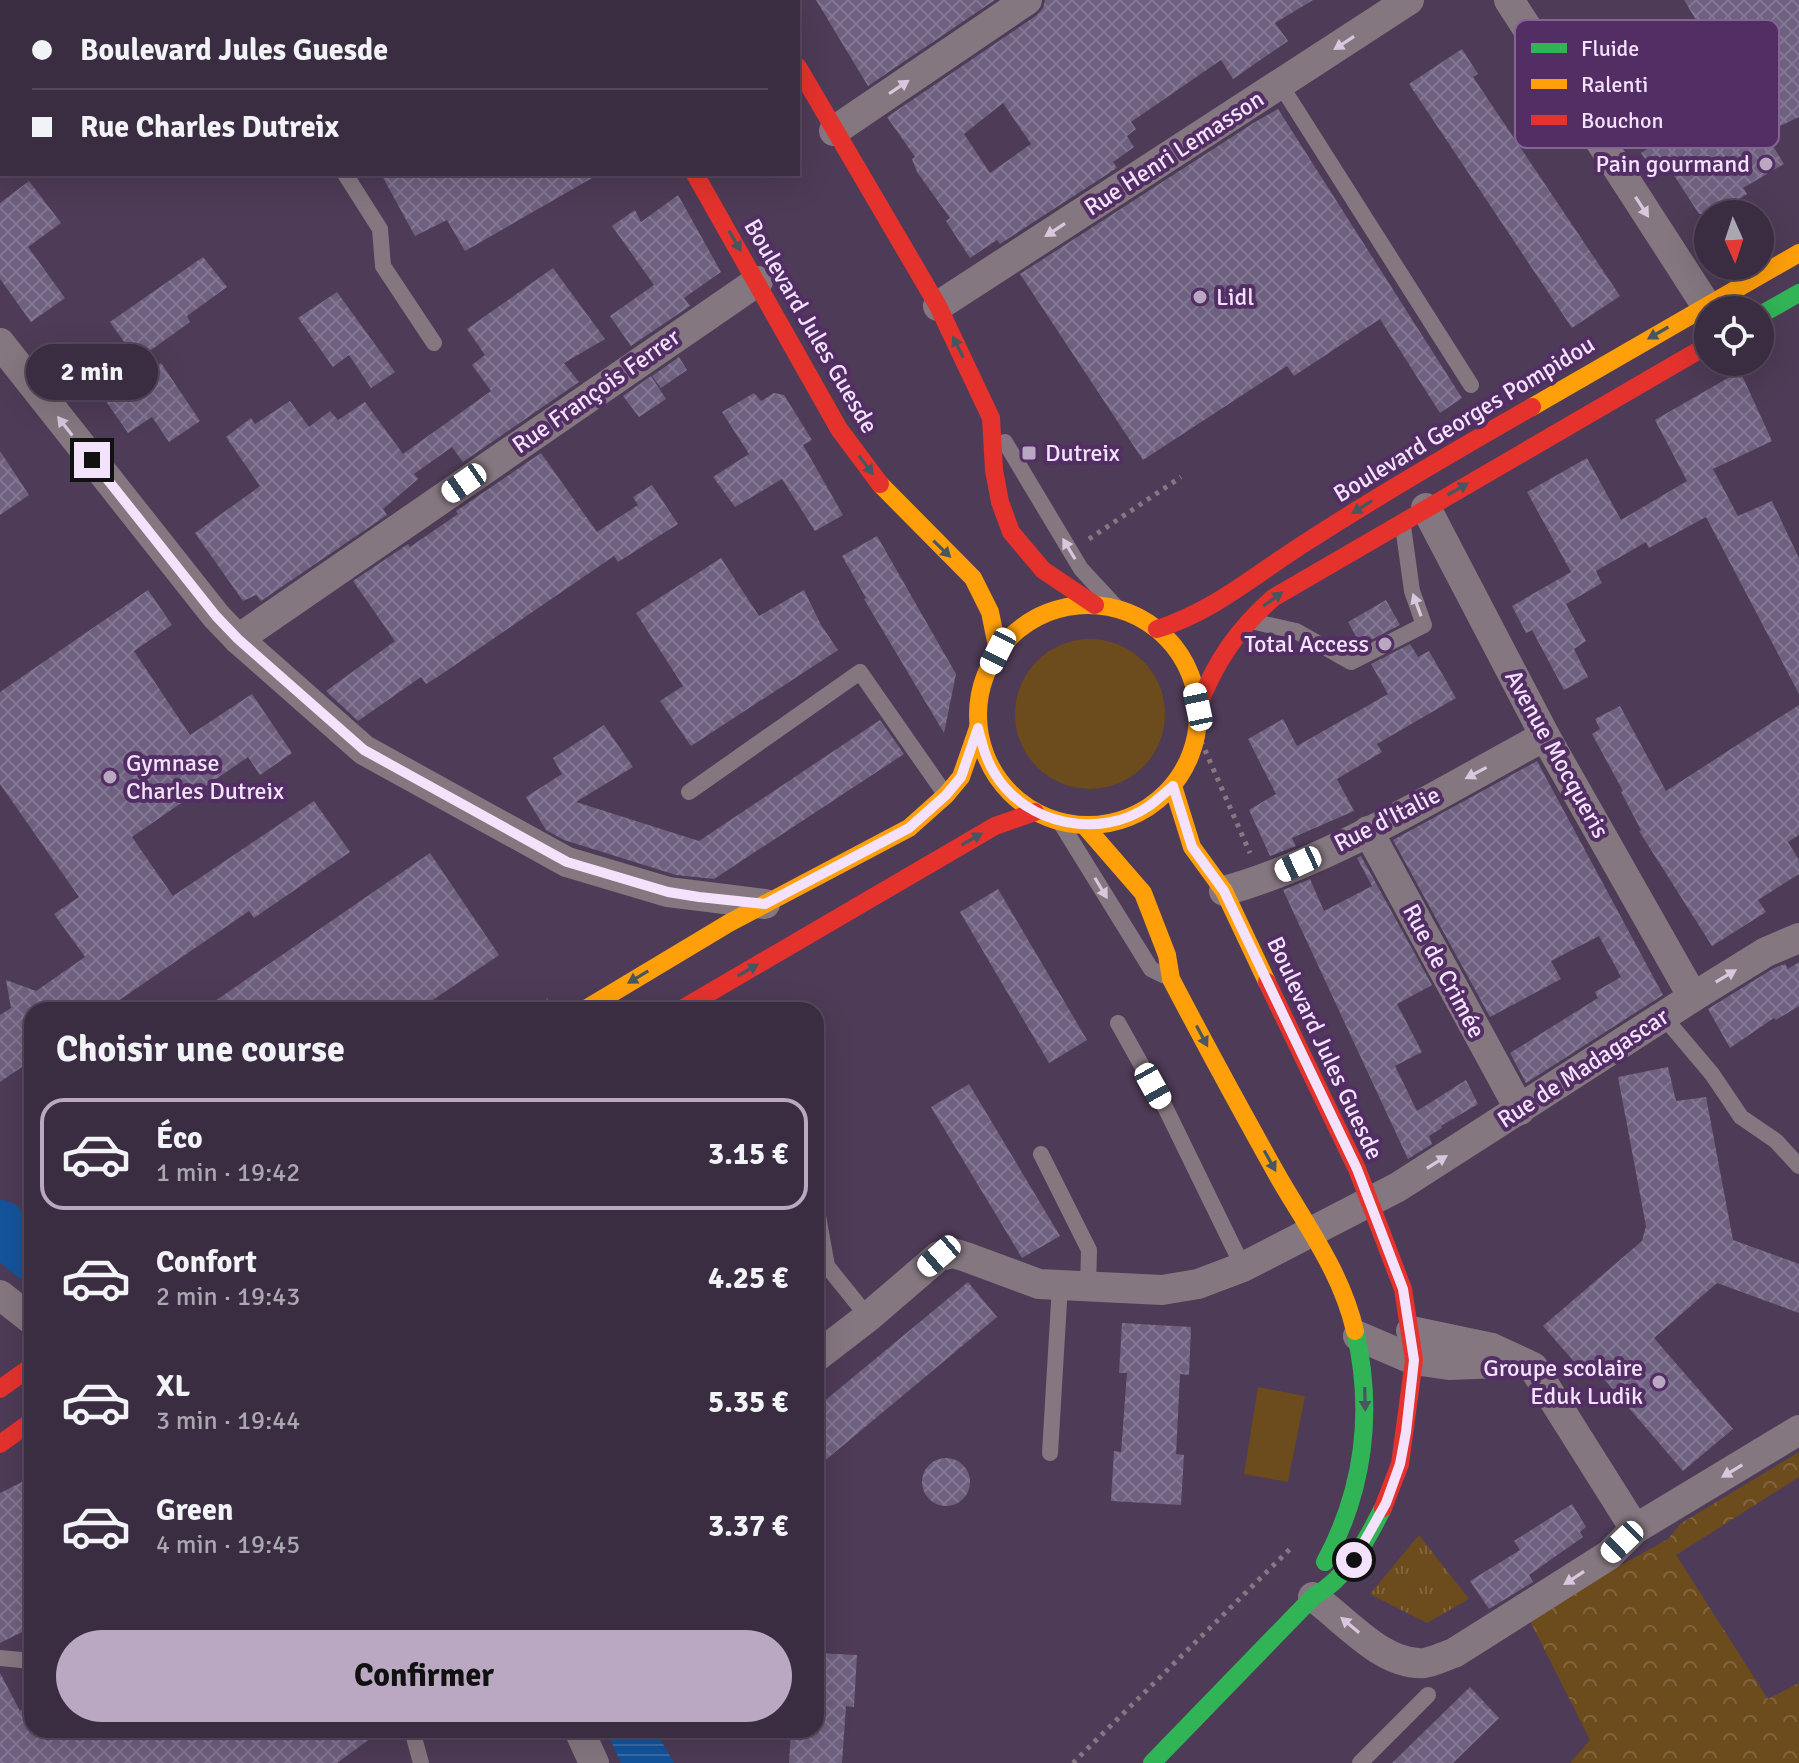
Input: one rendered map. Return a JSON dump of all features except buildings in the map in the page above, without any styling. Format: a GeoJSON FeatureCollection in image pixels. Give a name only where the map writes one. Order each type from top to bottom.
{"type":"FeatureCollection","features":[{"type":"Feature","properties":{"kind":"main road"},"geometry":{"type":"LineString","coordinates":[[800,71],[938,306],[991,418],[994,470],[1000,502],[1011,532],[1043,570],[1095,605]]}},
{"type":"Feature","properties":{"kind":"main road","name":"Boulevard Jules Guesde"},"geometry":{"type":"LineString","coordinates":[[696,176],[839,429],[887,494],[973,578],[990,612],[998,651]]}},
{"type":"Feature","properties":{"kind":"main road","name":"Boulevard Georges Pompidou"},"geometry":{"type":"LineString","coordinates":[[1722,296],[1799,253]]}},
{"type":"Feature","properties":{"kind":"main road"},"geometry":{"type":"LineString","coordinates":[[1774,307],[1799,293]]}},
{"type":"Feature","properties":{"kind":"main road","name":"Boulevard Georges Pompidou"},"geometry":{"type":"LineString","coordinates":[[1157,629],[1184,621],[1212,606],[1304,543],[1417,473],[1694,312]]}},
{"type":"Feature","properties":{"kind":"main road"},"geometry":{"type":"LineString","coordinates":[[1198,707],[1221,652],[1245,621],[1273,598],[1694,353]]}},
{"type":"Feature","properties":{"kind":"main road"},"geometry":{"type":"LineString","coordinates":[[1095,605],[1118,609],[1157,629],[1178,651],[1192,677],[1198,707],[1197,733],[1188,761],[1173,786],[1147,808],[1117,821],[1084,825],[1060,822],[1035,812],[996,777],[984,753],[978,728],[978,704],[983,681],[998,651],[1017,630],[1041,615],[1067,606],[1095,605]]}},
{"type":"Feature","properties":{"kind":"main road"},"geometry":{"type":"LineString","coordinates":[[598,1002],[765,904],[909,828],[961,777],[978,728]]}},
{"type":"Feature","properties":{"kind":"main road","name":"Boulevard Jules Guesde"},"geometry":{"type":"LineString","coordinates":[[1152,1763],[1313,1597],[1342,1576],[1365,1543],[1386,1503],[1400,1464],[1412,1345],[1403,1289],[1357,1169],[1224,891],[1192,847],[1173,786]]}},
{"type":"Feature","properties":{"kind":"main road"},"geometry":{"type":"LineString","coordinates":[[694,1002],[995,826],[1035,812]]}},
{"type":"Feature","properties":{"kind":"main road","name":"Boulevard Jules Guesde"},"geometry":{"type":"LineString","coordinates":[[1084,825],[1143,893],[1167,955],[1171,979],[1289,1196],[1313,1231],[1343,1291],[1358,1336],[1365,1412],[1358,1474],[1342,1528],[1318,1577],[1313,1597]]}},
{"type":"Feature","properties":{"kind":"main road"},"geometry":{"type":"LineString","coordinates":[[0,1389],[24,1372]]}},
{"type":"Feature","properties":{"kind":"main road"},"geometry":{"type":"LineString","coordinates":[[0,1444],[24,1427]]}},
{"type":"Feature","properties":{"kind":"street"},"geometry":{"type":"LineString","coordinates":[[834,131],[1027,0]]}},
{"type":"Feature","properties":{"kind":"street","name":"Rue Henri Lemasson"},"geometry":{"type":"LineString","coordinates":[[938,306],[1409,0]]}},
{"type":"Feature","properties":{"kind":"street"},"geometry":{"type":"LineString","coordinates":[[1509,0],[1522,20]]}},
{"type":"Feature","properties":{"kind":"street"},"geometry":{"type":"LineString","coordinates":[[1605,148],[1700,296]]}},
{"type":"Feature","properties":{"kind":"street","name":"Rue François Ferrer"},"geometry":{"type":"LineString","coordinates":[[238,639],[758,281]]}},
{"type":"Feature","properties":{"kind":"street"},"geometry":{"type":"LineString","coordinates":[[1,347],[238,639],[364,750],[567,862],[668,892],[765,904]]}},
{"type":"Feature","properties":{"kind":"street","name":"Avenue Mocqueris"},"geometry":{"type":"LineString","coordinates":[[1414,514],[1693,997]]}},
{"type":"Feature","properties":{"kind":"street","name":"Rue d'Italie"},"geometry":{"type":"LineString","coordinates":[[1224,891],[1263,880],[1368,831],[1545,736]]}},
{"type":"Feature","properties":{"kind":"street","name":"Rue de Crimée"},"geometry":{"type":"LineString","coordinates":[[1368,831],[1520,1110]]}},
{"type":"Feature","properties":{"kind":"street","name":"Rue de Madagascar"},"geometry":{"type":"LineString","coordinates":[[824,1351],[939,1256],[953,1253],[1039,1284],[1074,1286],[1162,1290],[1198,1284],[1243,1267],[1398,1187],[1693,997],[1766,952],[1799,938]]}},
{"type":"Feature","properties":{"kind":"street"},"geometry":{"type":"LineString","coordinates":[[0,1295],[24,1314]]}},
{"type":"Feature","properties":{"kind":"street"},"geometry":{"type":"LineString","coordinates":[[1358,1336],[1412,1345],[1449,1365],[1491,1362],[1533,1367],[1635,1529]]}},
{"type":"Feature","properties":{"kind":"street"},"geometry":{"type":"LineString","coordinates":[[1313,1597],[1372,1644],[1401,1661],[1426,1663],[1454,1653],[1560,1587],[1609,1555],[1635,1529],[1799,1430]]}},
{"type":"Feature","properties":{"kind":"street"},"geometry":{"type":"LineString","coordinates":[[583,1738],[594,1763]]}},
{"type":"Feature","properties":{"kind":"lane"},"geometry":{"type":"LineString","coordinates":[[1280,84],[1471,385]]}},
{"type":"Feature","properties":{"kind":"lane"},"geometry":{"type":"LineString","coordinates":[[346,176],[380,229],[383,266],[434,343]]}},
{"type":"Feature","properties":{"kind":"lane"},"geometry":{"type":"LineString","coordinates":[[991,418],[1081,569],[1118,609]]}},
{"type":"Feature","properties":{"kind":"lane"},"geometry":{"type":"LineString","coordinates":[[1245,621],[1296,631],[1351,662],[1424,625],[1412,591],[1414,514]]}},
{"type":"Feature","properties":{"kind":"lane"},"geometry":{"type":"LineString","coordinates":[[689,792],[860,672],[946,795]]}},
{"type":"Feature","properties":{"kind":"lane","name":"Boulevard Jules Guesde"},"geometry":{"type":"LineString","coordinates":[[1060,822],[1151,969],[1171,979]]}},
{"type":"Feature","properties":{"kind":"lane"},"geometry":{"type":"LineString","coordinates":[[1663,1016],[1712,1074],[1741,1117],[1776,1141],[1799,1166]]}},
{"type":"Feature","properties":{"kind":"lane"},"geometry":{"type":"LineString","coordinates":[[1118,1023],[1165,1107],[1243,1267]]}},
{"type":"Feature","properties":{"kind":"lane"},"geometry":{"type":"LineString","coordinates":[[1041,1154],[1089,1250],[1074,1286],[1050,1453]]}},
{"type":"Feature","properties":{"kind":"lane"},"geometry":{"type":"LineString","coordinates":[[824,1249],[827,1266],[868,1317]]}},
{"type":"Feature","properties":{"kind":"lane"},"geometry":{"type":"LineString","coordinates":[[0,1658],[24,1660]]}},
{"type":"Feature","properties":{"kind":"lane"},"geometry":{"type":"LineString","coordinates":[[1360,1763],[1428,1695]]}},
{"type":"Feature","properties":{"kind":"lane"},"geometry":{"type":"LineString","coordinates":[[414,1738],[421,1763]]}},
{"type":"Feature","properties":{"kind":"path"},"geometry":{"type":"LineString","coordinates":[[1084,542],[1181,477]]}},
{"type":"Feature","properties":{"kind":"path"},"geometry":{"type":"LineString","coordinates":[[1073,1763],[1295,1543]]}},
{"type":"Feature","properties":{"kind":"green space"},"geometry":{"type":"Polygon","coordinates":[[[1090,639],[1119,645],[1143,661],[1159,685],[1165,714],[1159,743],[1143,767],[1119,783],[1090,789],[1061,783],[1037,767],[1021,743],[1015,714],[1021,685],[1037,661],[1061,645],[1090,639]]]}},
{"type":"Feature","properties":{"kind":"green space"},"geometry":{"type":"Polygon","coordinates":[[[1258,1387],[1305,1396],[1288,1482],[1244,1474],[1258,1387]]]}},
{"type":"Feature","properties":{"kind":"green space"},"geometry":{"type":"Polygon","coordinates":[[[1799,1452],[1799,1477],[1676,1555],[1768,1699],[1799,1683],[1799,1763],[1570,1763],[1590,1740],[1528,1617],[1668,1539],[1680,1524],[1799,1452]]]}},
{"type":"Feature","properties":{"kind":"green space"},"geometry":{"type":"Polygon","coordinates":[[[1419,1535],[1469,1599],[1427,1623],[1370,1594],[1419,1535]]]}},
{"type":"Feature","properties":{"kind":"water"},"geometry":{"type":"Polygon","coordinates":[[[610,1738],[660,1738],[674,1763],[621,1763],[610,1738]]]}},
{"type":"Feature","properties":{"kind":"waterway"},"geometry":{"type":"LineString","coordinates":[[0,1227],[24,1247]]}},
{"type":"Feature","properties":{"kind":"traffic: fast"},"geometry":{"type":"LineString","coordinates":[[1774,307],[1799,293]]}},
{"type":"Feature","properties":{"kind":"traffic: fast"},"geometry":{"type":"LineString","coordinates":[[1325,1562],[1349,1507],[1362,1450],[1364,1391],[1355,1331]]}},
{"type":"Feature","properties":{"kind":"traffic: fast"},"geometry":{"type":"LineString","coordinates":[[1152,1763],[1313,1597],[1346,1569],[1383,1508]]}},
{"type":"Feature","properties":{"kind":"traffic: slow"},"geometry":{"type":"LineString","coordinates":[[1532,407],[1799,253]]}},
{"type":"Feature","properties":{"kind":"traffic: slow"},"geometry":{"type":"LineString","coordinates":[[880,484],[973,578],[990,612],[998,651]]}},
{"type":"Feature","properties":{"kind":"traffic: slow"},"geometry":{"type":"LineString","coordinates":[[1088,605],[1109,607],[1130,614],[1166,637],[1189,673],[1196,694],[1198,715],[1196,736],[1189,757],[1166,793],[1130,816],[1109,823],[1088,825],[1067,823],[1046,816],[1010,793],[987,757],[980,736],[978,715],[980,694],[987,673],[1010,637],[1046,614],[1067,607],[1088,605]]}},
{"type":"Feature","properties":{"kind":"traffic: slow"},"geometry":{"type":"LineString","coordinates":[[597,1002],[729,923],[909,828],[961,777],[978,728]]}},
{"type":"Feature","properties":{"kind":"traffic: slow"},"geometry":{"type":"LineString","coordinates":[[1173,786],[1192,847],[1224,891],[1267,982]]}},
{"type":"Feature","properties":{"kind":"traffic: slow"},"geometry":{"type":"LineString","coordinates":[[1084,825],[1143,893],[1167,955],[1171,979],[1333,1271],[1355,1331]]}},
{"type":"Feature","properties":{"kind":"traffic: jam"},"geometry":{"type":"LineString","coordinates":[[800,70],[938,306],[991,418],[994,470],[1000,502],[1011,532],[1043,570],[1095,605]]}},
{"type":"Feature","properties":{"kind":"traffic: jam"},"geometry":{"type":"LineString","coordinates":[[696,176],[839,429],[880,484]]}},
{"type":"Feature","properties":{"kind":"traffic: jam"},"geometry":{"type":"LineString","coordinates":[[1198,707],[1228,648],[1248,622],[1273,598],[1694,353]]}},
{"type":"Feature","properties":{"kind":"traffic: jam"},"geometry":{"type":"LineString","coordinates":[[1157,629],[1216,602],[1361,508],[1532,407]]}},
{"type":"Feature","properties":{"kind":"traffic: jam"},"geometry":{"type":"LineString","coordinates":[[694,1002],[995,826],[1035,812]]}},
{"type":"Feature","properties":{"kind":"traffic: jam"},"geometry":{"type":"LineString","coordinates":[[1267,982],[1357,1169],[1403,1289],[1414,1360],[1400,1464],[1383,1508]]}},
{"type":"Feature","properties":{"kind":"traffic: jam"},"geometry":{"type":"LineString","coordinates":[[0,1389],[24,1372]]}},
{"type":"Feature","properties":{"kind":"traffic: jam"},"geometry":{"type":"LineString","coordinates":[[0,1444],[24,1427]]}},
{"type":"Feature","properties":{"kind":"place","name":"Pain gourmand"},"geometry":{"type":"Point","coordinates":[1766,164]}},
{"type":"Feature","properties":{"kind":"place","name":"Lidl"},"geometry":{"type":"Point","coordinates":[1200,297]}},
{"type":"Feature","properties":{"kind":"place","name":"Dutreix"},"geometry":{"type":"Point","coordinates":[1029,453]}},
{"type":"Feature","properties":{"kind":"place","name":"Total Access"},"geometry":{"type":"Point","coordinates":[1385,644]}},
{"type":"Feature","properties":{"kind":"place","name":"Gymnase Charles Dutreix"},"geometry":{"type":"Point","coordinates":[110,777]}},
{"type":"Feature","properties":{"kind":"place","name":"Groupe scolaire Eduk Ludik"},"geometry":{"type":"Point","coordinates":[1659,1382]}},
{"type":"Feature","properties":{"kind":"route"},"geometry":{"type":"LineString","coordinates":[[92,460],[216,616],[364,750],[567,862],[668,892],[765,904],[909,828],[961,777],[978,728],[984,753],[996,777],[1035,812],[1060,822],[1084,825],[1117,821],[1147,808],[1173,786],[1192,847],[1224,891],[1357,1169],[1403,1289],[1414,1360],[1406,1432],[1400,1464],[1386,1503],[1354,1560]]}}]}
